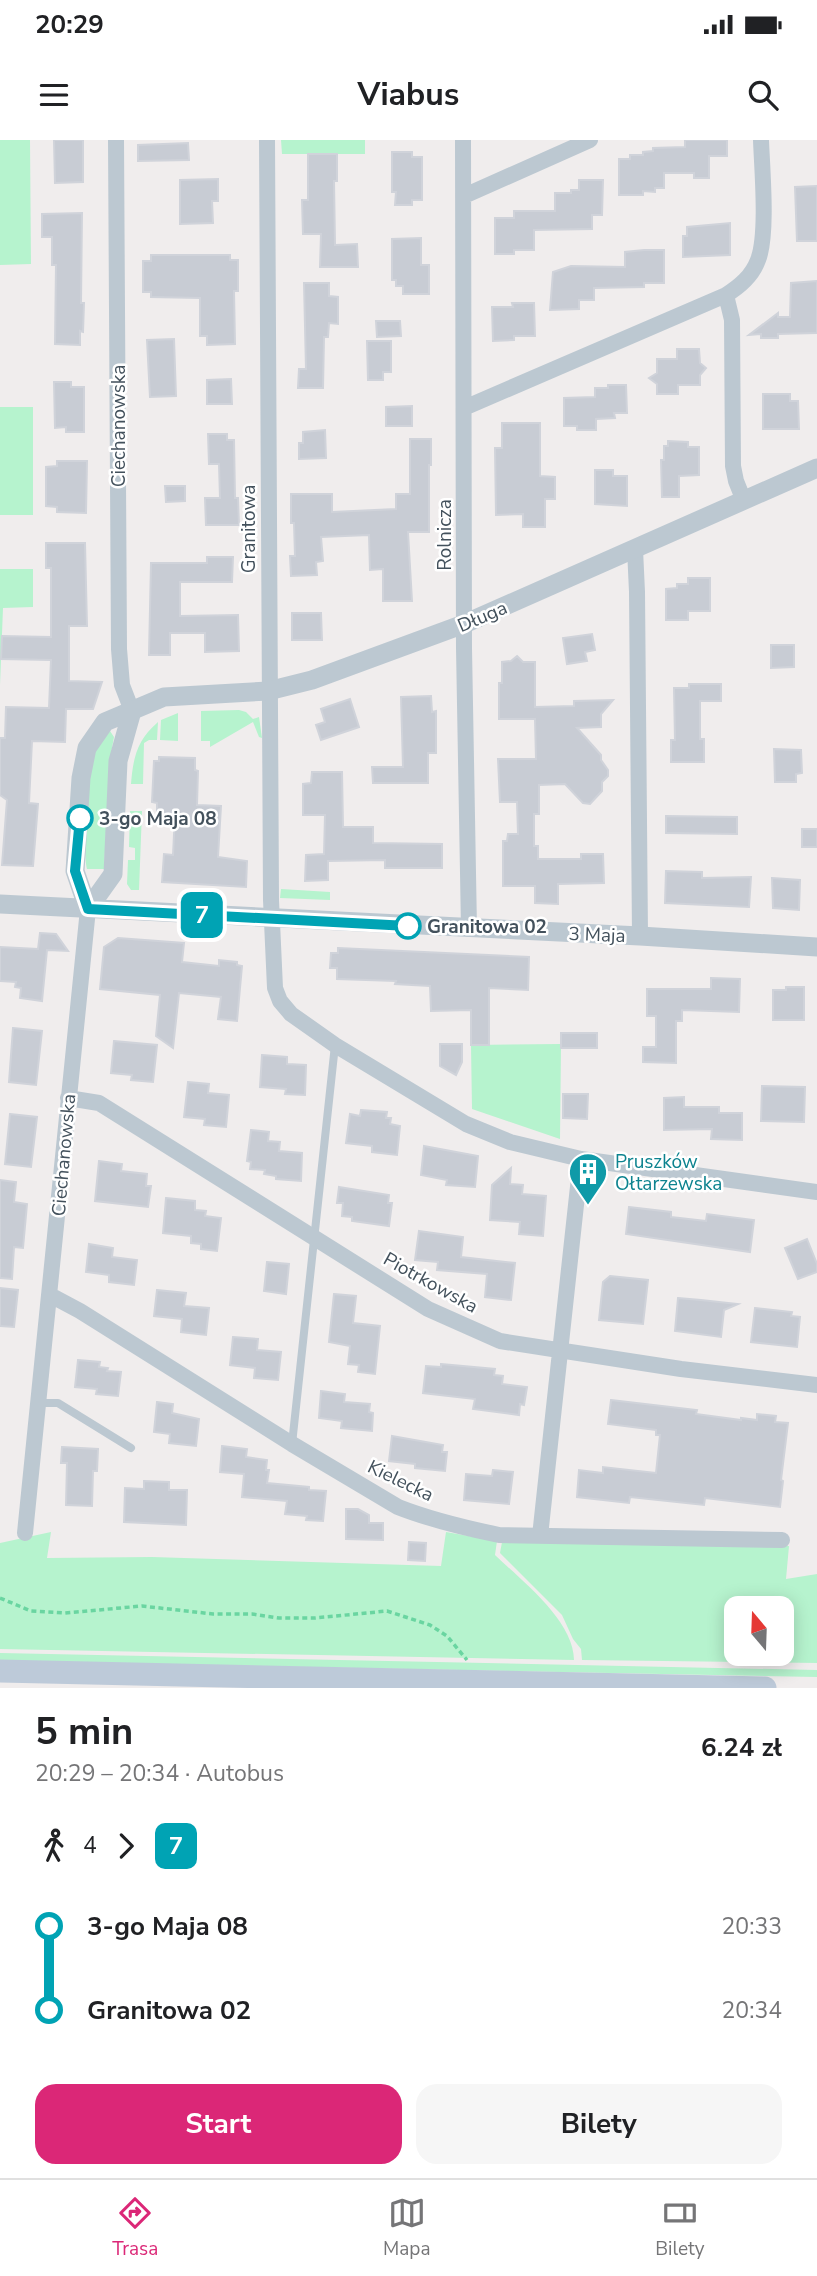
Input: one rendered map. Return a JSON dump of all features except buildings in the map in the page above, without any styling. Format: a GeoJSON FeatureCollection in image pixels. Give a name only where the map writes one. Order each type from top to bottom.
{"type":"FeatureCollection","features":[{"type":"Feature","properties":{"kind":"main road"},"geometry":{"type":"LineString","coordinates":[[0,1671],[765,1688]]}},
{"type":"Feature","properties":{"kind":"street","name":"Ciechanowska"},"geometry":{"type":"LineString","coordinates":[[88,909],[113,874],[118,761],[132,711],[122,685],[119,649],[116,140]]}},
{"type":"Feature","properties":{"kind":"street","name":"Granitowa"},"geometry":{"type":"LineString","coordinates":[[267,140],[268,691],[274,979],[280,1001],[291,1014],[335,1045],[466,1124],[510,1143],[581,1159],[817,1192]]}},
{"type":"Feature","properties":{"kind":"street","name":"Rolnicza"},"geometry":{"type":"LineString","coordinates":[[463,140],[468,929]]}},
{"type":"Feature","properties":{"kind":"street"},"geometry":{"type":"LineString","coordinates":[[464,196],[590,140]]}},
{"type":"Feature","properties":{"kind":"street"},"geometry":{"type":"LineString","coordinates":[[464,408],[739,287],[751,273],[761,250],[761,140]]}},
{"type":"Feature","properties":{"kind":"street"},"geometry":{"type":"LineString","coordinates":[[726,295],[732,320],[733,466],[744,501]]}},
{"type":"Feature","properties":{"kind":"street","name":"Długa"},"geometry":{"type":"LineString","coordinates":[[132,711],[153,700],[176,695],[268,691],[312,680],[464,624],[817,468]]}},
{"type":"Feature","properties":{"kind":"street"},"geometry":{"type":"LineString","coordinates":[[635,550],[640,936]]}},
{"type":"Feature","properties":{"kind":"street","name":"Ciechanowska"},"geometry":{"type":"LineString","coordinates":[[25,1533],[88,909],[75,871],[84,760],[87,748],[105,722],[132,711]]}},
{"type":"Feature","properties":{"kind":"street","name":"3 Maja"},"geometry":{"type":"LineString","coordinates":[[0,904],[817,947]]}},
{"type":"Feature","properties":{"kind":"street","name":"Piotrkowska"},"geometry":{"type":"LineString","coordinates":[[68,1098],[99,1103],[428,1309],[500,1341],[681,1369],[817,1385]]}},
{"type":"Feature","properties":{"kind":"street"},"geometry":{"type":"LineString","coordinates":[[540,1536],[581,1159]]}},
{"type":"Feature","properties":{"kind":"street","name":"Kielecka"},"geometry":{"type":"LineString","coordinates":[[50,1295],[91,1317],[292,1444],[398,1507],[414,1513],[499,1535],[782,1539]]}},
{"type":"Feature","properties":{"kind":"lane"},"geometry":{"type":"LineString","coordinates":[[292,1444],[335,1045]]}},
{"type":"Feature","properties":{"kind":"lane"},"geometry":{"type":"LineString","coordinates":[[40,1403],[58,1403],[131,1448]]}},
{"type":"Feature","properties":{"kind":"path"},"geometry":{"type":"LineString","coordinates":[[0,1598],[31,1611],[65,1613],[142,1606],[213,1614],[315,1618],[387,1611],[430,1625],[447,1636],[467,1660]]}},
{"type":"Feature","properties":{"kind":"green space"},"geometry":{"type":"Polygon","coordinates":[[[0,140],[30,140],[31,264],[0,265],[0,140]]]}},
{"type":"Feature","properties":{"kind":"green space"},"geometry":{"type":"Polygon","coordinates":[[[281,140],[365,140],[365,154],[282,154],[281,140]]]}},
{"type":"Feature","properties":{"kind":"green space"},"geometry":{"type":"Polygon","coordinates":[[[0,407],[33,407],[33,515],[0,515],[0,407]]]}},
{"type":"Feature","properties":{"kind":"green space"},"geometry":{"type":"Polygon","coordinates":[[[0,569],[33,569],[33,607],[3,608],[0,685],[0,569]]]}},
{"type":"Feature","properties":{"kind":"green space"},"geometry":{"type":"Polygon","coordinates":[[[201,711],[246,712],[253,719],[259,717],[262,738],[259,737],[253,722],[210,747],[210,741],[201,741],[201,711]]]}},
{"type":"Feature","properties":{"kind":"green space"},"geometry":{"type":"Polygon","coordinates":[[[178,713],[178,741],[160,740],[161,720],[178,713]]]}},
{"type":"Feature","properties":{"kind":"green space"},"geometry":{"type":"Polygon","coordinates":[[[158,722],[157,740],[144,743],[143,784],[131,784],[137,750],[158,722]]]}},
{"type":"Feature","properties":{"kind":"green space"},"geometry":{"type":"Polygon","coordinates":[[[110,731],[114,737],[110,759],[104,869],[87,869],[85,829],[91,763],[94,753],[110,731]]]}},
{"type":"Feature","properties":{"kind":"green space"},"geometry":{"type":"Polygon","coordinates":[[[130,811],[142,811],[139,890],[131,890],[127,884],[128,860],[135,860],[135,848],[129,847],[130,811]]]}},
{"type":"Feature","properties":{"kind":"green space"},"geometry":{"type":"Polygon","coordinates":[[[281,889],[330,892],[330,900],[280,898],[281,889]]]}},
{"type":"Feature","properties":{"kind":"green space"},"geometry":{"type":"Polygon","coordinates":[[[561,1044],[560,1139],[472,1109],[471,1045],[561,1044]]]}},
{"type":"Feature","properties":{"kind":"green space"},"geometry":{"type":"Polygon","coordinates":[[[51,1532],[47,1558],[152,1557],[441,1566],[446,1532],[497,1541],[495,1555],[532,1589],[556,1616],[572,1645],[574,1660],[0,1649],[0,1543],[51,1532]]]}},
{"type":"Feature","properties":{"kind":"green space"},"geometry":{"type":"Polygon","coordinates":[[[502,1542],[789,1546],[786,1579],[817,1574],[817,1663],[794,1663],[794,1596],[724,1596],[724,1662],[582,1660],[581,1649],[573,1639],[562,1615],[500,1553],[502,1542]]]}},
{"type":"Feature","properties":{"kind":"green space"},"geometry":{"type":"Polygon","coordinates":[[[0,1653],[817,1670],[817,1677],[0,1661],[0,1653]]]}},
{"type":"Feature","properties":{"kind":"bus line","name":"7"},"geometry":{"type":"LineString","coordinates":[[80,818],[75,871],[88,909],[408,926]]}},
{"type":"Feature","properties":{"kind":"place","name":"3-go Maja 08"},"geometry":{"type":"Point","coordinates":[80,818]}},
{"type":"Feature","properties":{"kind":"place","name":"Granitowa 02"},"geometry":{"type":"Point","coordinates":[408,926]}},
{"type":"Feature","properties":{"kind":"place","name":"Pruszków Ołtarzewska"},"geometry":{"type":"Point","coordinates":[588,1206]}}]}
